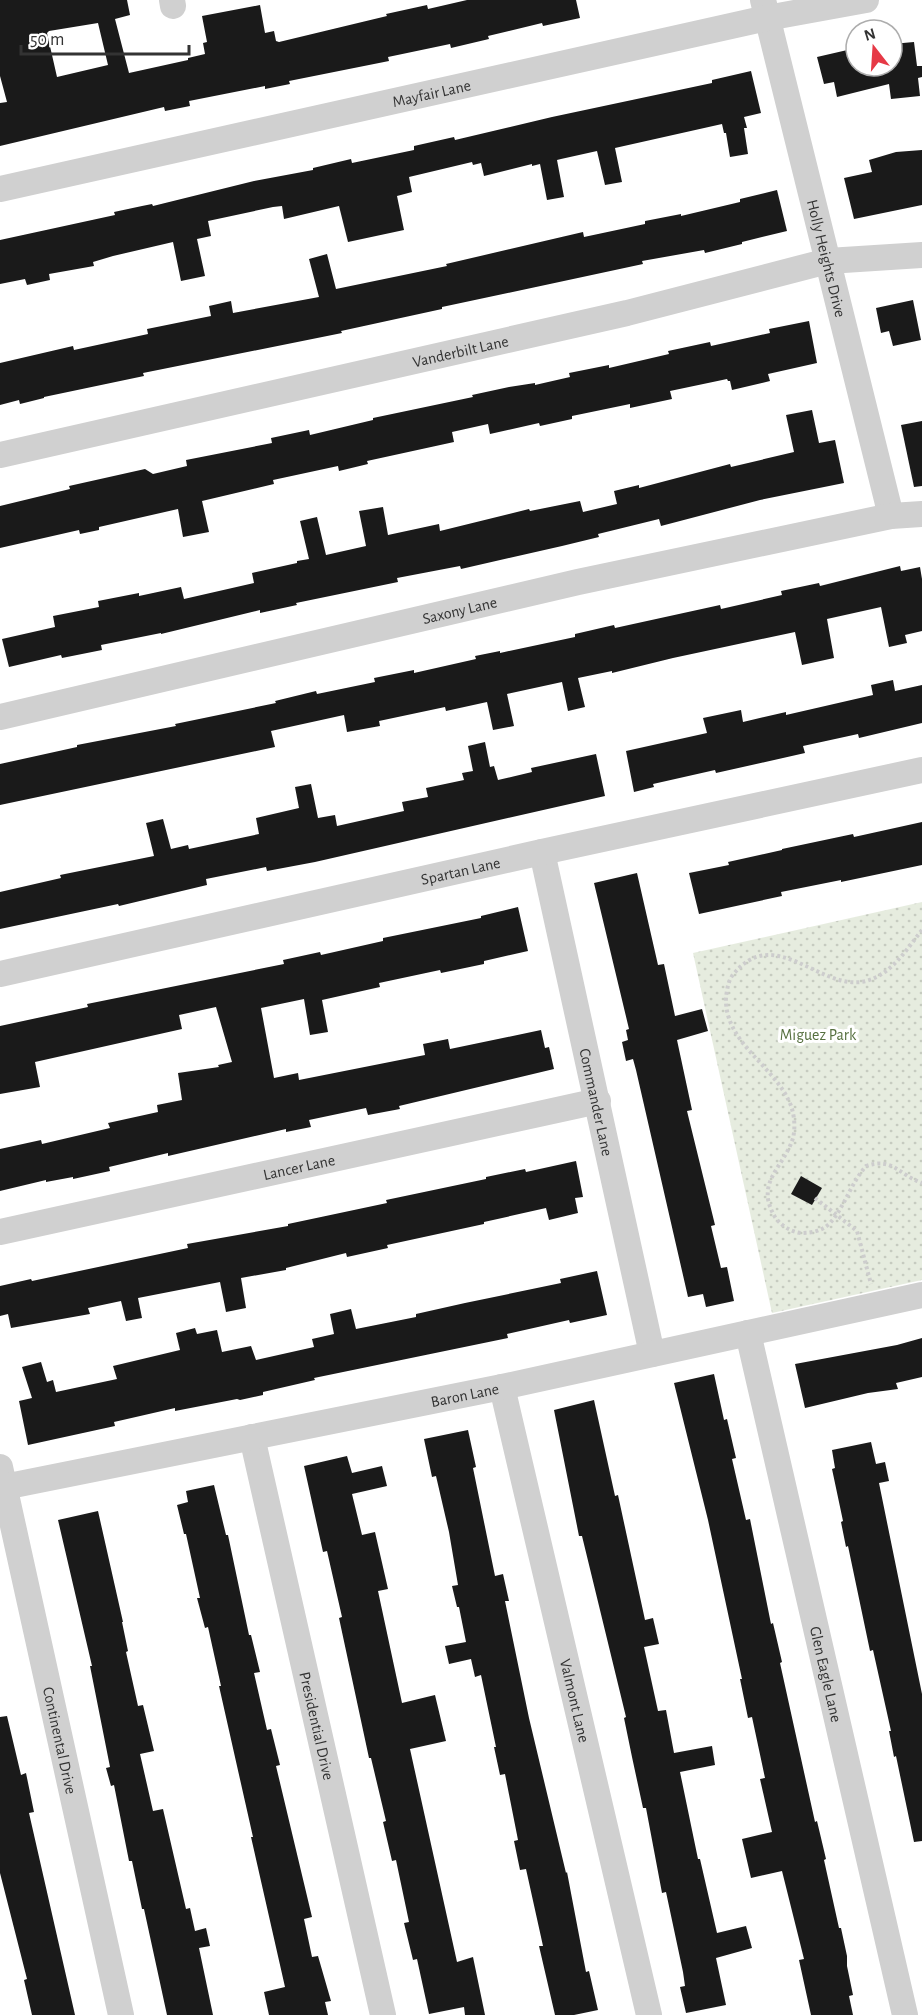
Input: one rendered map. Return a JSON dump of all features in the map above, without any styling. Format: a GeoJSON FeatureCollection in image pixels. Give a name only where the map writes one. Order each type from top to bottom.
{"type":"FeatureCollection","features":[{"type":"Feature","properties":{"kind":"street","name":"Mayfair Lane"},"geometry":{"type":"LineString","coordinates":[[0,189],[765,9],[866,0]]}},
{"type":"Feature","properties":{"kind":"street","name":"Holly Heights Drive"},"geometry":{"type":"LineString","coordinates":[[765,9],[891,516]]}},
{"type":"Feature","properties":{"kind":"street","name":"Vanderbilt Lane"},"geometry":{"type":"LineString","coordinates":[[0,456],[627,313],[828,261],[922,255]]}},
{"type":"Feature","properties":{"kind":"street","name":"Saxony Lane"},"geometry":{"type":"LineString","coordinates":[[0,717],[578,582],[891,516],[922,514]]}},
{"type":"Feature","properties":{"kind":"street","name":"Spartan Lane"},"geometry":{"type":"LineString","coordinates":[[0,974],[542,852],[922,770]]}},
{"type":"Feature","properties":{"kind":"street","name":"Commander Lane"},"geometry":{"type":"LineString","coordinates":[[542,852],[652,1354]]}},
{"type":"Feature","properties":{"kind":"street","name":"Lancer Lane"},"geometry":{"type":"LineString","coordinates":[[0,1232],[598,1101]]}},
{"type":"Feature","properties":{"kind":"street","name":"Baron Lane"},"geometry":{"type":"LineString","coordinates":[[2,1477],[252,1437],[502,1386],[922,1295]]}},
{"type":"Feature","properties":{"kind":"street","name":"Glen Eagle Lane"},"geometry":{"type":"LineString","coordinates":[[748,1333],[905,2015]]}},
{"type":"Feature","properties":{"kind":"street","name":"Valmont Lane"},"geometry":{"type":"LineString","coordinates":[[502,1386],[649,2015]]}},
{"type":"Feature","properties":{"kind":"street","name":"Presidential Drive"},"geometry":{"type":"LineString","coordinates":[[252,1437],[382,2015]]}},
{"type":"Feature","properties":{"kind":"street","name":"Continental Drive"},"geometry":{"type":"LineString","coordinates":[[2,1477],[121,2015]]}},
{"type":"Feature","properties":{"kind":"path"},"geometry":{"type":"LineString","coordinates":[[922,930],[901,958],[887,970],[863,982],[837,980],[791,959],[775,955],[758,957],[732,976],[727,988],[726,1005],[732,1028],[739,1039],[769,1070],[789,1100],[793,1113],[795,1125],[793,1139],[770,1180],[766,1193],[776,1219],[797,1233],[821,1230],[830,1222],[854,1181],[866,1166],[883,1163],[891,1165],[922,1183]]}},
{"type":"Feature","properties":{"kind":"path"},"geometry":{"type":"LineString","coordinates":[[815,1198],[857,1231],[875,1305]]}},
{"type":"Feature","properties":{"kind":"green space","name":"Miguez Park"},"geometry":{"type":"Polygon","coordinates":[[[922,902],[922,1280],[772,1313],[693,953],[922,902]]]}},
{"type":"Feature","properties":{"kind":"building"},"geometry":{"type":"Polygon","coordinates":[[[0,0],[127,0],[130,15],[115,19],[129,73],[205,54],[203,43],[207,42],[202,16],[260,5],[265,33],[274,31],[276,41],[279,42],[387,16],[386,14],[427,5],[428,9],[467,0],[576,0],[580,18],[543,26],[542,23],[451,48],[450,44],[388,57],[389,61],[289,81],[290,84],[265,89],[265,86],[189,101],[190,106],[165,111],[164,107],[0,146],[0,103],[7,102],[0,76],[0,0]],[[98,23],[47,33],[57,77],[108,65],[98,23]]]}},
{"type":"Feature","properties":{"kind":"building"},"geometry":{"type":"Polygon","coordinates":[[[914,42],[917,66],[922,66],[922,77],[918,78],[920,96],[891,99],[889,84],[837,97],[834,82],[824,84],[817,57],[844,51],[844,78],[904,78],[904,43],[914,42]]]}},
{"type":"Feature","properties":{"kind":"building"},"geometry":{"type":"Polygon","coordinates":[[[751,71],[761,113],[744,117],[747,128],[744,128],[748,154],[730,157],[722,124],[615,148],[622,182],[605,185],[597,151],[561,159],[557,160],[564,197],[547,200],[540,164],[484,176],[481,163],[473,165],[472,162],[409,177],[412,192],[397,196],[404,230],[348,242],[339,206],[284,219],[282,206],[273,207],[208,221],[211,236],[197,239],[205,276],[181,281],[173,242],[93,262],[94,266],[49,274],[50,280],[27,285],[25,279],[0,284],[0,240],[115,215],[114,212],[152,204],[153,206],[254,181],[313,170],[313,168],[351,159],[352,163],[414,150],[414,146],[454,137],[455,140],[712,83],[712,80],[751,71]]]}},
{"type":"Feature","properties":{"kind":"building"},"geometry":{"type":"Polygon","coordinates":[[[922,150],[922,205],[854,219],[844,178],[872,172],[869,160],[896,152],[922,150]]]}},
{"type":"Feature","properties":{"kind":"building"},"geometry":{"type":"Polygon","coordinates":[[[777,190],[787,231],[742,242],[742,244],[705,253],[704,250],[642,261],[643,264],[442,307],[442,309],[341,331],[342,333],[143,373],[144,376],[20,404],[19,400],[0,405],[0,363],[73,346],[74,350],[148,334],[147,329],[211,316],[209,306],[231,301],[233,313],[319,297],[309,259],[327,254],[336,289],[447,266],[446,264],[583,232],[584,237],[645,224],[645,221],[681,214],[681,216],[740,202],[740,199],[777,190]]]}},
{"type":"Feature","properties":{"kind":"building"},"geometry":{"type":"Polygon","coordinates":[[[913,300],[921,340],[893,346],[889,331],[881,333],[876,308],[913,300]]]}},
{"type":"Feature","properties":{"kind":"building"},"geometry":{"type":"Polygon","coordinates":[[[809,321],[817,363],[768,374],[770,381],[732,390],[730,381],[727,379],[670,391],[672,399],[630,408],[630,404],[572,416],[572,419],[540,426],[539,423],[490,434],[488,424],[452,432],[454,442],[367,461],[368,464],[339,471],[338,466],[273,480],[274,484],[202,501],[209,532],[183,537],[178,509],[99,527],[99,530],[80,534],[79,530],[0,548],[0,506],[70,489],[69,486],[145,469],[153,474],[187,466],[186,460],[272,443],[271,438],[309,430],[310,435],[373,420],[373,418],[473,397],[472,395],[570,377],[569,373],[609,365],[609,368],[669,354],[668,351],[710,342],[711,346],[770,333],[769,329],[809,321]]]}},
{"type":"Feature","properties":{"kind":"building"},"geometry":{"type":"Polygon","coordinates":[[[812,410],[819,443],[835,440],[844,483],[760,500],[661,526],[659,519],[598,534],[599,537],[461,569],[460,566],[397,578],[398,582],[296,603],[297,605],[260,613],[260,610],[161,634],[101,645],[102,650],[62,658],[61,655],[9,667],[2,639],[55,627],[53,616],[99,607],[98,601],[139,593],[139,596],[181,587],[184,599],[254,583],[252,573],[309,559],[300,521],[317,517],[326,555],[366,546],[359,511],[383,507],[388,535],[439,524],[440,531],[529,509],[530,511],[580,501],[583,512],[617,504],[614,491],[639,485],[639,488],[730,464],[731,467],[794,452],[786,415],[812,410]]]}},
{"type":"Feature","properties":{"kind":"building"},"geometry":{"type":"Polygon","coordinates":[[[922,421],[922,486],[914,487],[901,425],[922,421]]]}},
{"type":"Feature","properties":{"kind":"building"},"geometry":{"type":"Polygon","coordinates":[[[900,566],[901,571],[920,567],[922,579],[922,631],[905,635],[907,643],[889,647],[881,607],[827,619],[834,658],[802,665],[795,632],[612,673],[612,671],[578,678],[585,707],[568,711],[562,682],[507,694],[514,726],[493,730],[487,702],[446,711],[445,707],[379,721],[380,726],[347,732],[344,715],[271,731],[275,747],[0,805],[0,764],[77,747],[77,745],[176,726],[175,724],[276,703],[275,701],[316,691],[317,694],[375,682],[374,678],[414,670],[414,673],[476,659],[475,656],[575,637],[575,634],[614,625],[615,628],[720,605],[721,609],[782,595],[781,591],[819,583],[820,586],[900,566]]]}},
{"type":"Feature","properties":{"kind":"building"},"geometry":{"type":"Polygon","coordinates":[[[893,680],[895,691],[922,685],[922,723],[859,738],[858,734],[803,746],[805,753],[716,773],[715,770],[653,784],[654,787],[634,792],[626,751],[707,733],[703,718],[741,710],[743,722],[786,712],[786,715],[873,695],[871,685],[893,680]]]}},
{"type":"Feature","properties":{"kind":"building"},"geometry":{"type":"Polygon","coordinates":[[[485,742],[490,767],[494,766],[498,780],[532,772],[531,768],[596,754],[605,796],[315,862],[267,871],[266,867],[206,879],[207,885],[119,906],[118,904],[0,929],[0,892],[61,878],[60,875],[154,856],[146,823],[163,819],[171,849],[188,845],[189,849],[259,834],[256,818],[299,808],[295,787],[311,784],[318,818],[335,815],[337,826],[404,811],[402,802],[428,797],[426,788],[464,780],[462,773],[473,771],[468,746],[485,742]]]}},
{"type":"Feature","properties":{"kind":"building"},"geometry":{"type":"Polygon","coordinates":[[[922,822],[922,865],[781,892],[782,896],[699,914],[689,873],[729,865],[728,862],[782,849],[853,834],[854,837],[922,822]]]}},
{"type":"Feature","properties":{"kind":"building"},"geometry":{"type":"Polygon","coordinates":[[[637,873],[658,965],[664,964],[675,1016],[702,1009],[708,1031],[677,1040],[692,1110],[687,1111],[715,1225],[711,1226],[721,1268],[727,1267],[734,1301],[706,1307],[703,1294],[688,1297],[636,1070],[633,1059],[626,1061],[622,1042],[628,1040],[626,1030],[629,1029],[594,883],[637,873]]]}},
{"type":"Feature","properties":{"kind":"building"},"geometry":{"type":"Polygon","coordinates":[[[518,907],[528,951],[484,961],[484,964],[441,973],[440,970],[379,983],[380,987],[322,1000],[328,1032],[310,1035],[304,999],[261,1008],[274,1078],[298,1073],[299,1080],[425,1055],[423,1044],[448,1039],[450,1049],[541,1030],[545,1048],[549,1047],[554,1069],[399,1106],[400,1109],[368,1115],[366,1108],[309,1120],[311,1127],[286,1132],[286,1129],[168,1156],[168,1153],[109,1167],[110,1171],[73,1179],[73,1177],[46,1182],[46,1180],[0,1191],[0,1149],[41,1140],[42,1144],[110,1128],[108,1123],[158,1112],[157,1105],[182,1100],[178,1073],[219,1067],[218,1065],[232,1062],[216,1007],[179,1015],[182,1029],[35,1062],[40,1087],[0,1094],[0,1026],[88,1007],[87,1004],[284,964],[283,960],[320,952],[321,955],[383,941],[383,938],[481,918],[481,916],[518,907]]]}},
{"type":"Feature","properties":{"kind":"building"},"geometry":{"type":"Polygon","coordinates":[[[576,1161],[583,1197],[575,1198],[578,1213],[549,1220],[546,1208],[387,1245],[388,1248],[347,1257],[346,1253],[286,1268],[286,1270],[241,1278],[246,1308],[226,1312],[220,1282],[138,1298],[142,1318],[126,1321],[121,1301],[88,1308],[90,1314],[11,1328],[8,1314],[0,1316],[0,1286],[188,1248],[187,1244],[288,1226],[288,1224],[387,1203],[386,1200],[486,1179],[486,1177],[525,1169],[526,1172],[576,1161]]]}},
{"type":"Feature","properties":{"kind":"building"},"geometry":{"type":"Polygon","coordinates":[[[801,1176],[822,1188],[812,1205],[791,1194],[801,1176]]]}},
{"type":"Feature","properties":{"kind":"building"},"geometry":{"type":"Polygon","coordinates":[[[597,1271],[607,1315],[570,1323],[569,1320],[507,1334],[508,1338],[314,1378],[315,1380],[263,1392],[263,1395],[240,1400],[175,1411],[175,1408],[114,1422],[115,1426],[28,1445],[19,1401],[32,1398],[22,1367],[41,1362],[47,1382],[53,1380],[56,1392],[117,1379],[113,1366],[180,1350],[176,1333],[195,1328],[197,1334],[217,1330],[222,1352],[251,1346],[256,1360],[314,1347],[312,1339],[334,1334],[330,1314],[351,1309],[356,1329],[561,1283],[560,1279],[597,1271]]]}},
{"type":"Feature","properties":{"kind":"building"},"geometry":{"type":"Polygon","coordinates":[[[922,1338],[922,1377],[896,1383],[898,1389],[868,1393],[805,1408],[795,1364],[897,1345],[922,1338]]]}},
{"type":"Feature","properties":{"kind":"building"},"geometry":{"type":"Polygon","coordinates":[[[714,1374],[724,1420],[727,1419],[736,1458],[732,1459],[746,1520],[750,1519],[815,1822],[817,1821],[839,1928],[841,1928],[853,1995],[849,1996],[853,2015],[811,2015],[799,1960],[804,1959],[782,1871],[751,1878],[742,1839],[772,1832],[760,1779],[765,1778],[752,1717],[748,1718],[740,1679],[742,1679],[708,1520],[674,1383],[714,1374]]]}},
{"type":"Feature","properties":{"kind":"building"},"geometry":{"type":"Polygon","coordinates":[[[594,1400],[615,1496],[618,1495],[645,1620],[653,1618],[659,1644],[644,1647],[658,1711],[666,1710],[674,1753],[712,1746],[715,1765],[680,1772],[698,1859],[700,1859],[717,1933],[746,1926],[752,1948],[716,1958],[726,2005],[686,2013],[680,1987],[685,1986],[683,1972],[666,1892],[662,1893],[646,1808],[643,1808],[624,1718],[626,1717],[582,1536],[579,1536],[554,1410],[594,1400]]]}},
{"type":"Feature","properties":{"kind":"building"},"geometry":{"type":"Polygon","coordinates":[[[468,1430],[476,1467],[473,1468],[495,1576],[503,1574],[509,1601],[505,1601],[529,1718],[567,1872],[586,1972],[589,1971],[598,2010],[574,2015],[555,2015],[539,1946],[543,1946],[526,1869],[520,1870],[514,1841],[518,1840],[505,1774],[500,1775],[481,1675],[475,1677],[471,1659],[449,1664],[445,1646],[466,1642],[452,1586],[458,1585],[449,1532],[436,1476],[432,1477],[424,1439],[468,1430]]]}},
{"type":"Feature","properties":{"kind":"building"},"geometry":{"type":"Polygon","coordinates":[[[871,1442],[876,1464],[885,1462],[889,1481],[879,1483],[922,1694],[922,1841],[914,1842],[896,1756],[894,1757],[889,1731],[891,1731],[873,1650],[870,1651],[848,1546],[846,1547],[832,1469],[835,1468],[832,1450],[871,1442]]]}},
{"type":"Feature","properties":{"kind":"building"},"geometry":{"type":"Polygon","coordinates":[[[347,1456],[352,1473],[382,1466],[387,1486],[352,1494],[362,1535],[375,1532],[388,1589],[378,1591],[402,1703],[435,1695],[446,1741],[410,1749],[457,1962],[473,1957],[485,2015],[465,2015],[464,2007],[429,2014],[417,1959],[413,1960],[404,1923],[409,1922],[396,1860],[392,1861],[383,1822],[386,1821],[371,1758],[369,1758],[339,1618],[342,1617],[327,1551],[323,1552],[304,1466],[347,1456]]]}},
{"type":"Feature","properties":{"kind":"building"},"geometry":{"type":"Polygon","coordinates":[[[214,1485],[226,1535],[228,1535],[249,1635],[251,1635],[260,1672],[254,1673],[267,1730],[271,1729],[280,1765],[276,1766],[312,1917],[304,1919],[312,1957],[318,1956],[331,2001],[325,2002],[328,2015],[269,2015],[264,1992],[285,1987],[251,1837],[253,1837],[208,1627],[205,1628],[197,1598],[200,1598],[177,1505],[188,1502],[186,1491],[214,1485]]]}},
{"type":"Feature","properties":{"kind":"building"},"geometry":{"type":"Polygon","coordinates":[[[98,1511],[123,1622],[128,1651],[126,1652],[138,1706],[143,1705],[154,1751],[140,1754],[153,1811],[163,1809],[186,1909],[190,1908],[195,1931],[206,1928],[210,1946],[199,1948],[213,2015],[167,2015],[144,1909],[142,1909],[132,1861],[129,1861],[114,1785],[111,1786],[106,1768],[110,1767],[90,1666],[92,1666],[58,1520],[98,1511]]]}},
{"type":"Feature","properties":{"kind":"building"},"geometry":{"type":"Polygon","coordinates":[[[7,1716],[21,1775],[26,1773],[34,1812],[29,1813],[75,2015],[32,2015],[24,1980],[27,1979],[0,1873],[0,1717],[7,1716]]]}}]}
